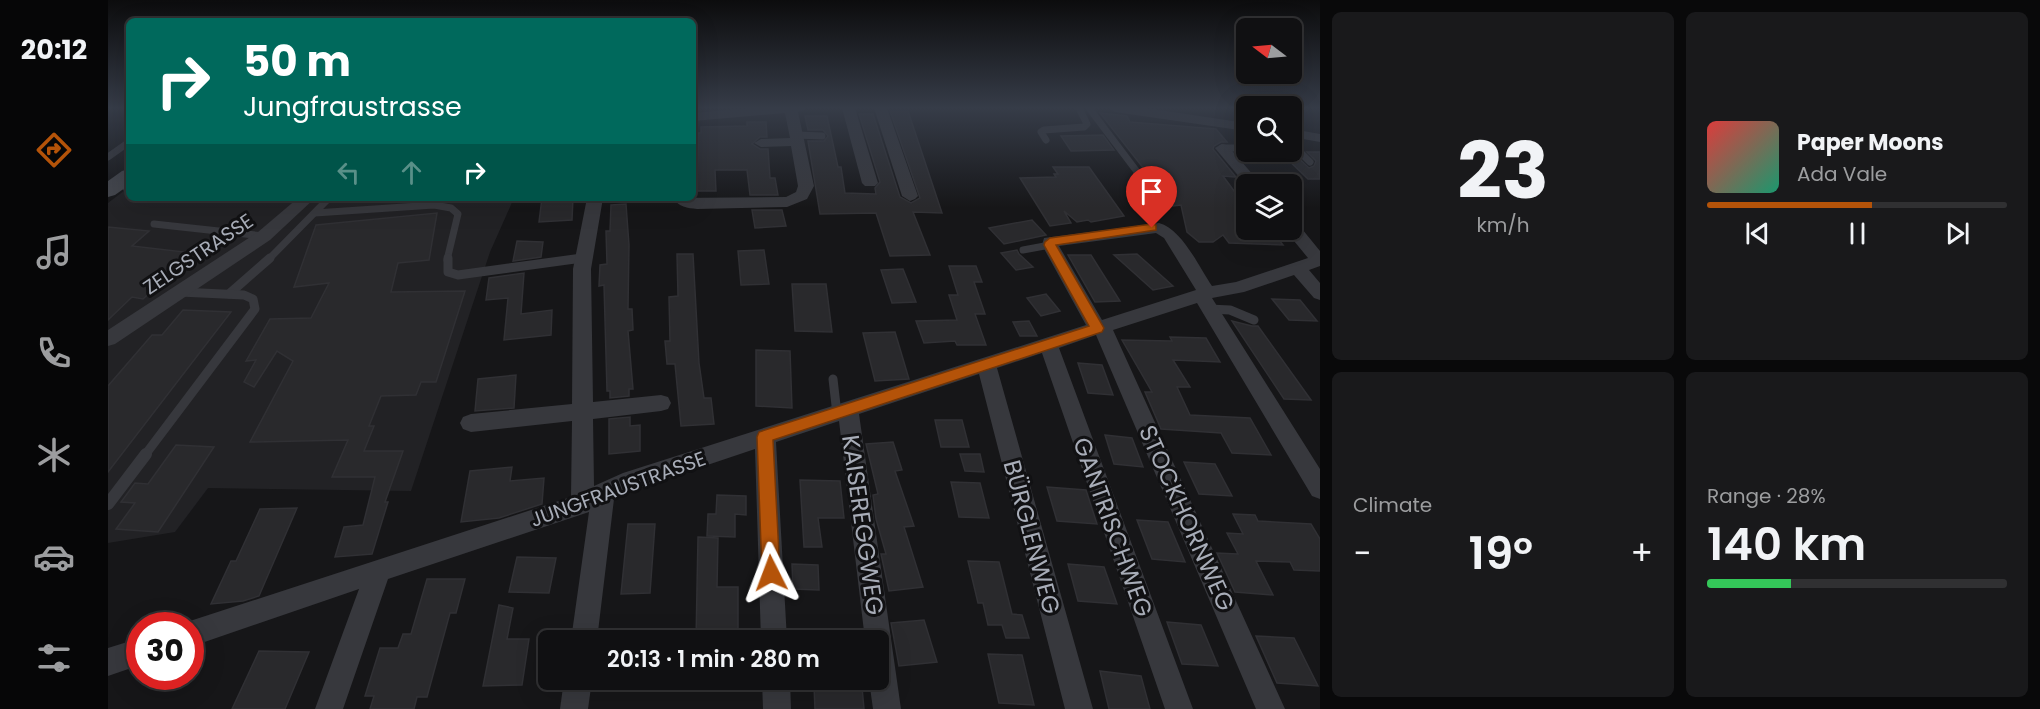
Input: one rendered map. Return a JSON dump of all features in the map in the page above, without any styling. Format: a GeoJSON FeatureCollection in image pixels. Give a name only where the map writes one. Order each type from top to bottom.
{"type":"FeatureCollection","features":[{"type":"Feature","properties":{"kind":"main road"},"geometry":{"type":"LineString","coordinates":[[108,191],[126,177]]}},
{"type":"Feature","properties":{"kind":"main road"},"geometry":{"type":"LineString","coordinates":[[108,203],[126,189]]}},
{"type":"Feature","properties":{"kind":"street"},"geometry":{"type":"LineString","coordinates":[[761,142],[772,141]]}},
{"type":"Feature","properties":{"kind":"street"},"geometry":{"type":"LineString","coordinates":[[689,201],[697,204],[787,202],[799,199],[805,194],[806,186],[797,141]]}},
{"type":"Feature","properties":{"kind":"street"},"geometry":{"type":"LineString","coordinates":[[858,141],[870,183]]}},
{"type":"Feature","properties":{"kind":"street"},"geometry":{"type":"LineString","coordinates":[[891,141],[910,196]]}},
{"type":"Feature","properties":{"kind":"street"},"geometry":{"type":"LineString","coordinates":[[1222,148],[1245,174]]}},
{"type":"Feature","properties":{"kind":"street"},"geometry":{"type":"LineString","coordinates":[[585,630],[593,498],[582,411],[583,258],[594,201]]}},
{"type":"Feature","properties":{"kind":"street","name":"ZELGSTRASSE"},"geometry":{"type":"LineString","coordinates":[[108,339],[310,206]]}},
{"type":"Feature","properties":{"kind":"street"},"geometry":{"type":"LineString","coordinates":[[1050,245],[1054,240],[1159,228],[1170,235],[1320,489]]}},
{"type":"Feature","properties":{"kind":"street"},"geometry":{"type":"LineString","coordinates":[[1302,239],[1320,260]]}},
{"type":"Feature","properties":{"kind":"street","name":"STOCKHORNWEG"},"geometry":{"type":"LineString","coordinates":[[1050,245],[1100,328],[1271,709]]}},
{"type":"Feature","properties":{"kind":"street","name":"JUNGFRAUSTRASSE"},"geometry":{"type":"LineString","coordinates":[[204,629],[593,498],[623,483],[1048,344],[1206,299],[1320,260]]}},
{"type":"Feature","properties":{"kind":"street"},"geometry":{"type":"LineString","coordinates":[[1297,268],[1320,294]]}},
{"type":"Feature","properties":{"kind":"street","name":"GANTRISCHWEG"},"geometry":{"type":"LineString","coordinates":[[1048,344],[1179,709]]}},
{"type":"Feature","properties":{"kind":"street","name":"BÜRGLENWEG"},"geometry":{"type":"LineString","coordinates":[[986,365],[1079,709]]}},
{"type":"Feature","properties":{"kind":"street"},"geometry":{"type":"LineString","coordinates":[[471,423],[661,403]]}},
{"type":"Feature","properties":{"kind":"street","name":"KAISEREGGWEG"},"geometry":{"type":"LineString","coordinates":[[842,412],[876,630]]}},
{"type":"Feature","properties":{"kind":"street"},"geometry":{"type":"LineString","coordinates":[[765,437],[774,630]]}},
{"type":"Feature","properties":{"kind":"street"},"geometry":{"type":"LineString","coordinates":[[329,709],[378,570]]}},
{"type":"Feature","properties":{"kind":"street"},"geometry":{"type":"LineString","coordinates":[[108,662],[126,656]]}},
{"type":"Feature","properties":{"kind":"street"},"geometry":{"type":"LineString","coordinates":[[574,709],[577,690]]}},
{"type":"Feature","properties":{"kind":"street"},"geometry":{"type":"LineString","coordinates":[[776,690],[777,709]]}},
{"type":"Feature","properties":{"kind":"street"},"geometry":{"type":"LineString","coordinates":[[885,690],[887,709]]}},
{"type":"Feature","properties":{"kind":"lane"},"geometry":{"type":"LineString","coordinates":[[1114,141],[1138,173]]}},
{"type":"Feature","properties":{"kind":"lane"},"geometry":{"type":"LineString","coordinates":[[108,157],[126,144]]}},
{"type":"Feature","properties":{"kind":"lane"},"geometry":{"type":"LineString","coordinates":[[1222,148],[1236,148]]}},
{"type":"Feature","properties":{"kind":"lane"},"geometry":{"type":"LineString","coordinates":[[1302,154],[1310,162]]}},
{"type":"Feature","properties":{"kind":"lane"},"geometry":{"type":"LineString","coordinates":[[229,294],[260,268],[310,206],[451,208],[458,214],[446,264],[448,272],[458,275],[583,258]]}},
{"type":"Feature","properties":{"kind":"lane"},"geometry":{"type":"LineString","coordinates":[[154,224],[264,236]]}},
{"type":"Feature","properties":{"kind":"lane"},"geometry":{"type":"LineString","coordinates":[[1023,250],[1050,245]]}},
{"type":"Feature","properties":{"kind":"lane"},"geometry":{"type":"LineString","coordinates":[[108,504],[255,309],[253,299],[244,295],[180,292]]}},
{"type":"Feature","properties":{"kind":"lane"},"geometry":{"type":"LineString","coordinates":[[1206,299],[1254,320]]}},
{"type":"Feature","properties":{"kind":"lane"},"geometry":{"type":"LineString","coordinates":[[833,379],[842,412]]}},
{"type":"Feature","properties":{"kind":"shaded area"},"geometry":{"type":"Polygon","coordinates":[[[126,189],[126,201],[513,201],[490,252],[411,491],[208,488],[175,532],[108,543],[108,203],[126,189]]]}},
{"type":"Feature","properties":{"kind":"building"},"geometry":{"type":"Polygon","coordinates":[[[698,141],[755,141],[752,144],[760,149],[768,149],[770,178],[775,178],[778,195],[750,195],[747,170],[715,170],[716,191],[697,191],[698,141]]]}},
{"type":"Feature","properties":{"kind":"building"},"geometry":{"type":"Polygon","coordinates":[[[808,141],[832,141],[838,167],[841,167],[845,193],[876,194],[875,188],[880,182],[867,141],[882,141],[900,197],[911,203],[920,198],[900,141],[918,141],[942,213],[913,212],[930,255],[890,256],[876,213],[820,214],[808,141]]]}},
{"type":"Feature","properties":{"kind":"building"},"geometry":{"type":"Polygon","coordinates":[[[1064,141],[1107,141],[1114,150],[1071,151],[1064,141]]]}},
{"type":"Feature","properties":{"kind":"building"},"geometry":{"type":"Polygon","coordinates":[[[1122,141],[1226,141],[1214,146],[1213,149],[1236,177],[1223,176],[1236,194],[1236,240],[1279,240],[1283,245],[1229,243],[1223,235],[1213,242],[1199,242],[1187,232],[1181,205],[1173,206],[1122,141]]]}},
{"type":"Feature","properties":{"kind":"building"},"geometry":{"type":"Polygon","coordinates":[[[1307,152],[1320,152],[1320,179],[1308,179],[1290,162],[1302,161],[1309,168],[1314,166],[1316,161],[1307,152]]]}},
{"type":"Feature","properties":{"kind":"building"},"geometry":{"type":"Polygon","coordinates":[[[1053,167],[1089,167],[1124,216],[1077,222],[1064,211],[1071,223],[1050,226],[1020,178],[1056,177],[1054,174],[1058,174],[1053,167]]]}},
{"type":"Feature","properties":{"kind":"building"},"geometry":{"type":"Polygon","coordinates":[[[542,201],[573,201],[572,220],[539,222],[542,201]]]}},
{"type":"Feature","properties":{"kind":"building"},"geometry":{"type":"Polygon","coordinates":[[[626,204],[629,245],[628,309],[632,309],[633,330],[628,331],[633,389],[629,389],[629,396],[610,398],[610,391],[607,391],[604,285],[599,286],[600,265],[607,264],[606,231],[610,231],[611,205],[626,204]]]}},
{"type":"Feature","properties":{"kind":"building"},"geometry":{"type":"Polygon","coordinates":[[[752,210],[782,210],[786,226],[755,228],[752,210]]]}},
{"type":"Feature","properties":{"kind":"building"},"geometry":{"type":"Polygon","coordinates":[[[437,213],[429,260],[398,263],[391,292],[465,291],[436,382],[421,382],[416,395],[381,396],[369,426],[374,426],[364,451],[403,451],[385,502],[388,502],[372,554],[335,557],[344,527],[363,525],[375,477],[332,477],[348,440],[250,442],[293,361],[277,351],[254,387],[244,382],[256,360],[246,361],[270,319],[311,318],[329,283],[294,287],[316,225],[437,213]]]}},
{"type":"Feature","properties":{"kind":"building"},"geometry":{"type":"Polygon","coordinates":[[[1032,220],[1046,235],[1004,244],[989,228],[1032,220]]]}},
{"type":"Feature","properties":{"kind":"building"},"geometry":{"type":"Polygon","coordinates":[[[108,227],[149,231],[132,246],[193,253],[143,299],[132,297],[108,320],[108,227]]]}},
{"type":"Feature","properties":{"kind":"building"},"geometry":{"type":"Polygon","coordinates":[[[517,241],[543,242],[541,257],[513,261],[517,241]]]}},
{"type":"Feature","properties":{"kind":"building"},"geometry":{"type":"Polygon","coordinates":[[[764,250],[769,284],[741,285],[738,251],[764,250]]]}},
{"type":"Feature","properties":{"kind":"building"},"geometry":{"type":"Polygon","coordinates":[[[1017,250],[1033,267],[1016,270],[1001,253],[1017,250]]]}},
{"type":"Feature","properties":{"kind":"building"},"geometry":{"type":"Polygon","coordinates":[[[677,254],[693,254],[699,363],[704,398],[711,398],[714,424],[681,426],[675,364],[667,364],[665,341],[670,341],[669,297],[678,296],[677,254]]]}},
{"type":"Feature","properties":{"kind":"building"},"geometry":{"type":"Polygon","coordinates":[[[1137,254],[1173,286],[1153,290],[1114,255],[1137,254]]]}},
{"type":"Feature","properties":{"kind":"building"},"geometry":{"type":"Polygon","coordinates":[[[1068,255],[1091,255],[1120,301],[1095,302],[1068,255]]]}},
{"type":"Feature","properties":{"kind":"building"},"geometry":{"type":"Polygon","coordinates":[[[949,266],[976,266],[982,282],[974,282],[985,314],[975,314],[986,345],[957,345],[955,341],[924,343],[916,321],[957,320],[949,295],[958,295],[949,266]]]}},
{"type":"Feature","properties":{"kind":"building"},"geometry":{"type":"Polygon","coordinates":[[[903,269],[916,302],[892,303],[881,270],[903,269]]]}},
{"type":"Feature","properties":{"kind":"building"},"geometry":{"type":"Polygon","coordinates":[[[524,273],[521,314],[552,310],[551,335],[504,340],[508,298],[486,300],[489,278],[524,273]]]}},
{"type":"Feature","properties":{"kind":"building"},"geometry":{"type":"Polygon","coordinates":[[[792,284],[826,284],[832,332],[795,331],[792,284]]]}},
{"type":"Feature","properties":{"kind":"building"},"geometry":{"type":"Polygon","coordinates":[[[1046,294],[1060,311],[1041,316],[1027,298],[1046,294]]]}},
{"type":"Feature","properties":{"kind":"building"},"geometry":{"type":"Polygon","coordinates":[[[1272,299],[1300,300],[1317,321],[1289,320],[1272,299]]]}},
{"type":"Feature","properties":{"kind":"building"},"geometry":{"type":"Polygon","coordinates":[[[183,310],[231,312],[108,472],[108,386],[152,335],[162,335],[183,310]]]}},
{"type":"Feature","properties":{"kind":"building"},"geometry":{"type":"Polygon","coordinates":[[[1029,321],[1037,336],[1020,336],[1013,322],[1029,321]]]}},
{"type":"Feature","properties":{"kind":"building"},"geometry":{"type":"Polygon","coordinates":[[[1232,321],[1258,326],[1311,400],[1284,399],[1232,321]]]}},
{"type":"Feature","properties":{"kind":"building"},"geometry":{"type":"Polygon","coordinates":[[[895,332],[909,379],[875,381],[863,333],[895,332]]]}},
{"type":"Feature","properties":{"kind":"building"},"geometry":{"type":"Polygon","coordinates":[[[1170,337],[1206,338],[1220,362],[1173,360],[1190,387],[1177,387],[1190,415],[1250,418],[1271,455],[1232,453],[1221,433],[1161,429],[1145,392],[1152,392],[1122,340],[1172,341],[1170,337]]]}},
{"type":"Feature","properties":{"kind":"building"},"geometry":{"type":"Polygon","coordinates":[[[756,350],[790,351],[792,408],[756,406],[756,350]]]}},
{"type":"Feature","properties":{"kind":"building"},"geometry":{"type":"Polygon","coordinates":[[[1078,363],[1102,365],[1113,395],[1088,393],[1078,363]]]}},
{"type":"Feature","properties":{"kind":"building"},"geometry":{"type":"Polygon","coordinates":[[[516,375],[514,408],[475,411],[478,379],[516,375]]]}},
{"type":"Feature","properties":{"kind":"building"},"geometry":{"type":"Polygon","coordinates":[[[630,417],[630,426],[640,425],[640,451],[609,454],[609,419],[630,417]]]}},
{"type":"Feature","properties":{"kind":"building"},"geometry":{"type":"Polygon","coordinates":[[[935,420],[962,420],[969,447],[941,447],[935,420]]]}},
{"type":"Feature","properties":{"kind":"building"},"geometry":{"type":"Polygon","coordinates":[[[1105,435],[1132,438],[1143,467],[1114,464],[1105,435]]]}},
{"type":"Feature","properties":{"kind":"building"},"geometry":{"type":"Polygon","coordinates":[[[893,442],[902,470],[895,471],[914,526],[904,527],[923,587],[889,591],[881,554],[886,554],[876,519],[873,495],[878,494],[866,444],[893,442]]]}},
{"type":"Feature","properties":{"kind":"building"},"geometry":{"type":"Polygon","coordinates":[[[176,445],[214,447],[158,532],[116,529],[135,503],[121,502],[135,483],[148,484],[176,445]]]}},
{"type":"Feature","properties":{"kind":"building"},"geometry":{"type":"Polygon","coordinates":[[[960,454],[980,454],[984,472],[965,471],[960,454]]]}},
{"type":"Feature","properties":{"kind":"building"},"geometry":{"type":"Polygon","coordinates":[[[1184,462],[1215,464],[1232,496],[1199,494],[1184,462]]]}},
{"type":"Feature","properties":{"kind":"building"},"geometry":{"type":"Polygon","coordinates":[[[512,467],[510,481],[544,478],[542,504],[499,518],[461,522],[470,471],[512,467]]]}},
{"type":"Feature","properties":{"kind":"building"},"geometry":{"type":"Polygon","coordinates":[[[800,480],[840,481],[844,518],[818,518],[822,547],[804,547],[800,480]]]}},
{"type":"Feature","properties":{"kind":"building"},"geometry":{"type":"Polygon","coordinates":[[[951,482],[980,483],[989,518],[959,517],[951,482]]]}},
{"type":"Feature","properties":{"kind":"building"},"geometry":{"type":"Polygon","coordinates":[[[1047,487],[1086,490],[1097,524],[1057,521],[1047,487]]]}},
{"type":"Feature","properties":{"kind":"building"},"geometry":{"type":"Polygon","coordinates":[[[717,495],[746,496],[746,515],[735,514],[735,537],[707,536],[708,514],[716,514],[717,495]]]}},
{"type":"Feature","properties":{"kind":"building"},"geometry":{"type":"Polygon","coordinates":[[[297,508],[259,596],[243,601],[211,604],[231,561],[236,561],[260,509],[297,508]]]}},
{"type":"Feature","properties":{"kind":"building"},"geometry":{"type":"Polygon","coordinates":[[[1233,514],[1255,515],[1258,521],[1311,524],[1320,539],[1320,571],[1294,570],[1290,562],[1256,561],[1273,595],[1235,592],[1217,553],[1238,554],[1227,533],[1243,534],[1233,514]]]}},
{"type":"Feature","properties":{"kind":"building"},"geometry":{"type":"Polygon","coordinates":[[[1137,520],[1168,522],[1185,562],[1152,559],[1137,520]]]}},
{"type":"Feature","properties":{"kind":"building"},"geometry":{"type":"Polygon","coordinates":[[[628,524],[655,524],[650,593],[621,594],[628,524]]]}},
{"type":"Feature","properties":{"kind":"building"},"geometry":{"type":"Polygon","coordinates":[[[698,537],[718,538],[717,587],[738,587],[738,630],[696,630],[698,537]]]}},
{"type":"Feature","properties":{"kind":"building"},"geometry":{"type":"Polygon","coordinates":[[[517,557],[556,558],[549,593],[509,592],[517,557]]]}},
{"type":"Feature","properties":{"kind":"building"},"geometry":{"type":"Polygon","coordinates":[[[968,561],[999,562],[1012,614],[1022,615],[1029,638],[1006,638],[1002,625],[988,625],[983,603],[978,603],[968,561]]]}},
{"type":"Feature","properties":{"kind":"building"},"geometry":{"type":"Polygon","coordinates":[[[792,564],[818,565],[819,590],[793,589],[792,564]]]}},
{"type":"Feature","properties":{"kind":"building"},"geometry":{"type":"Polygon","coordinates":[[[1068,564],[1104,567],[1117,604],[1078,601],[1068,564]]]}},
{"type":"Feature","properties":{"kind":"building"},"geometry":{"type":"Polygon","coordinates":[[[427,579],[465,579],[456,613],[450,613],[427,697],[417,697],[414,709],[370,709],[374,696],[365,696],[380,648],[398,648],[403,634],[411,634],[427,579]]]}},
{"type":"Feature","properties":{"kind":"building"},"geometry":{"type":"Polygon","coordinates":[[[499,605],[513,608],[507,639],[529,639],[522,685],[483,686],[499,605]]]}},
{"type":"Feature","properties":{"kind":"building"},"geometry":{"type":"Polygon","coordinates":[[[924,620],[937,662],[899,666],[891,623],[924,620]]]}},
{"type":"Feature","properties":{"kind":"building"},"geometry":{"type":"Polygon","coordinates":[[[1167,622],[1201,625],[1218,666],[1182,664],[1167,622]]]}},
{"type":"Feature","properties":{"kind":"building"},"geometry":{"type":"Polygon","coordinates":[[[1256,636],[1294,638],[1318,686],[1277,683],[1256,636]]]}},
{"type":"Feature","properties":{"kind":"building"},"geometry":{"type":"Polygon","coordinates":[[[259,651],[309,652],[285,709],[232,709],[259,651]]]}},
{"type":"Feature","properties":{"kind":"building"},"geometry":{"type":"Polygon","coordinates":[[[988,654],[1022,655],[1034,705],[999,703],[988,654]]]}},
{"type":"Feature","properties":{"kind":"building"},"geometry":{"type":"Polygon","coordinates":[[[1100,671],[1141,676],[1150,709],[1109,709],[1100,671]]]}},
{"type":"Feature","properties":{"kind":"building"},"geometry":{"type":"Polygon","coordinates":[[[814,690],[862,690],[864,709],[815,709],[814,690]]]}},
{"type":"Feature","properties":{"kind":"route"},"geometry":{"type":"LineString","coordinates":[[771,573],[765,437],[1097,328],[1050,242],[1152,228]]}}]}
